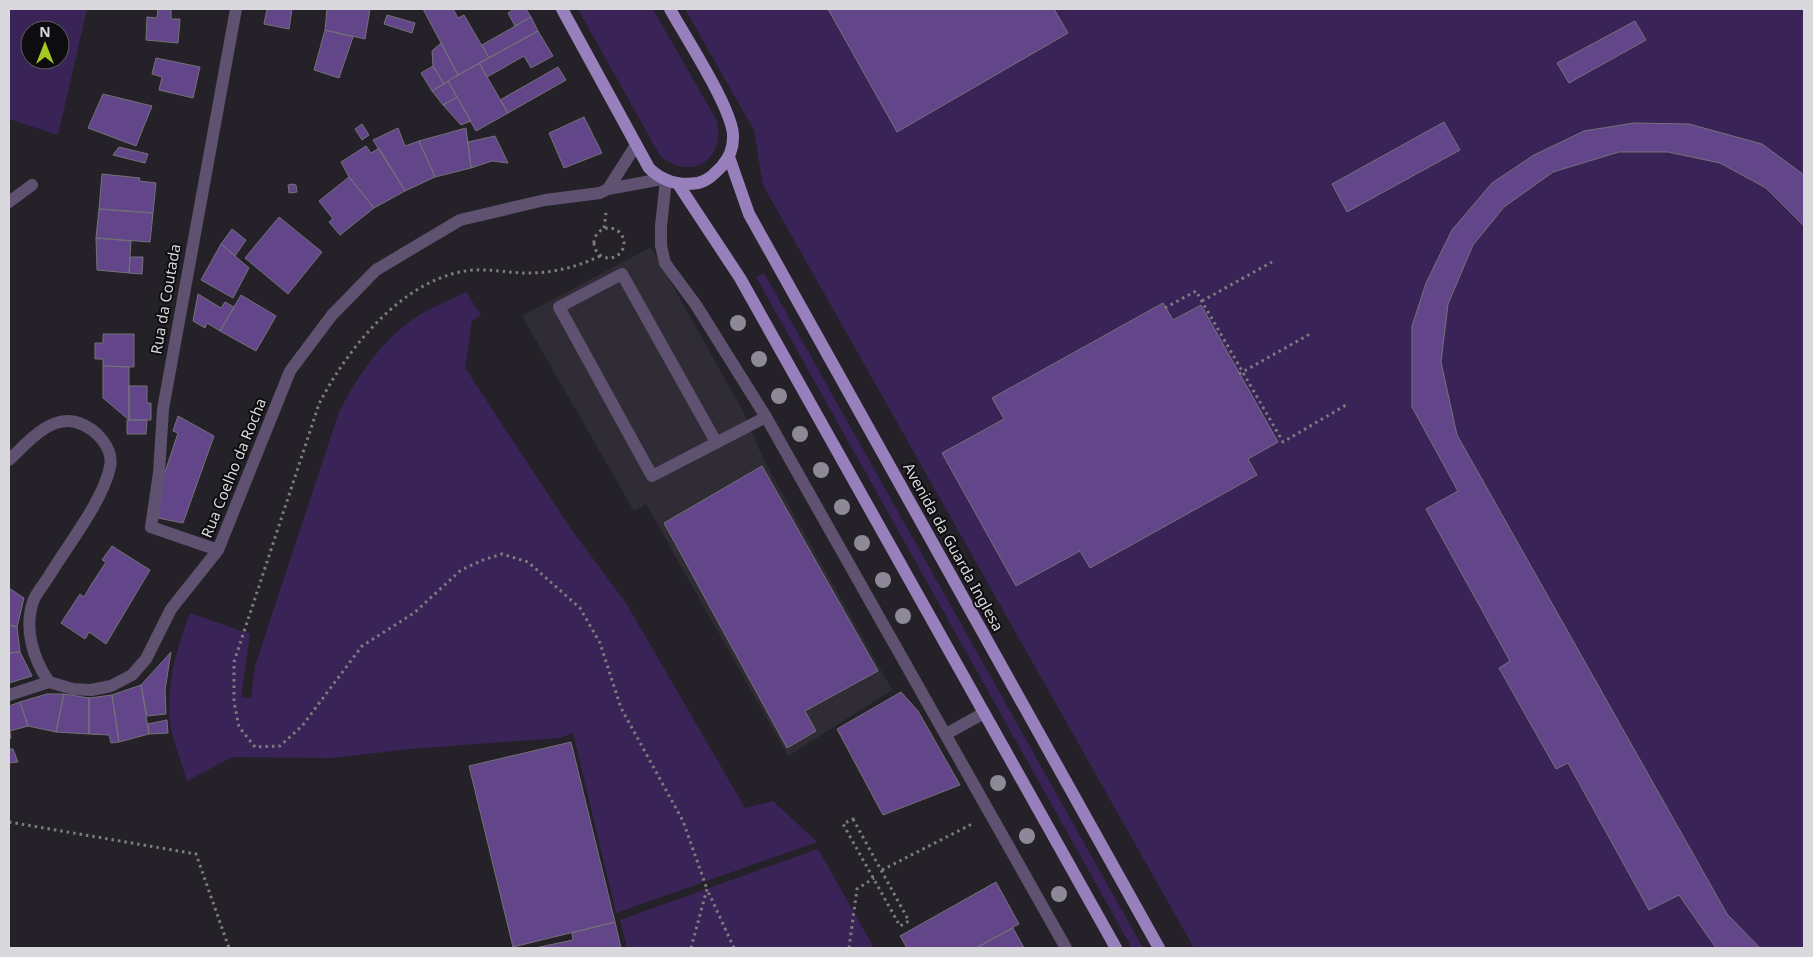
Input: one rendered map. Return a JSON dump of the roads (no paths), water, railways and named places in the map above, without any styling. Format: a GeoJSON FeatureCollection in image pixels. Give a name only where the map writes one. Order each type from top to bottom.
{"type":"FeatureCollection","features":[{"type":"Feature","properties":{"kind":"main road"},"geometry":{"type":"LineString","coordinates":[[562,9],[649,168],[669,181],[740,278],[1116,948]]}},
{"type":"Feature","properties":{"kind":"main road"},"geometry":{"type":"LineString","coordinates":[[669,181],[699,183],[714,175],[729,157],[734,137],[726,108],[670,9]]}},
{"type":"Feature","properties":{"kind":"main road","name":"Avenida da Guarda Inglesa"},"geometry":{"type":"LineString","coordinates":[[729,157],[749,214],[1159,948]]}},
{"type":"Feature","properties":{"kind":"street","name":"Rua da Coutada"},"geometry":{"type":"LineString","coordinates":[[218,550],[151,527],[159,473],[163,409],[236,9]]}},
{"type":"Feature","properties":{"kind":"street"},"geometry":{"type":"LineString","coordinates":[[608,189],[636,145]]}},
{"type":"Feature","properties":{"kind":"street","name":"Rua Coelho da Rocha"},"geometry":{"type":"LineString","coordinates":[[48,682],[73,689],[91,690],[111,686],[132,675],[146,659],[171,609],[218,550],[290,371],[332,315],[376,270],[460,220],[545,200],[669,181]]}},
{"type":"Feature","properties":{"kind":"street"},"geometry":{"type":"LineString","coordinates":[[669,181],[661,226],[661,246],[665,263],[696,305],[766,417],[1066,948]]}},
{"type":"Feature","properties":{"kind":"street"},"geometry":{"type":"LineString","coordinates":[[9,202],[32,185]]}},
{"type":"Feature","properties":{"kind":"street"},"geometry":{"type":"LineString","coordinates":[[716,442],[622,274],[559,307],[652,476],[766,417]]}},
{"type":"Feature","properties":{"kind":"street"},"geometry":{"type":"LineString","coordinates":[[9,460],[40,430],[60,422],[78,422],[94,431],[105,443],[110,465],[102,491],[34,600],[30,624],[31,644],[37,664],[48,682],[9,695]]}},
{"type":"Feature","properties":{"kind":"street"},"geometry":{"type":"LineString","coordinates":[[946,734],[984,713]]}}]}
